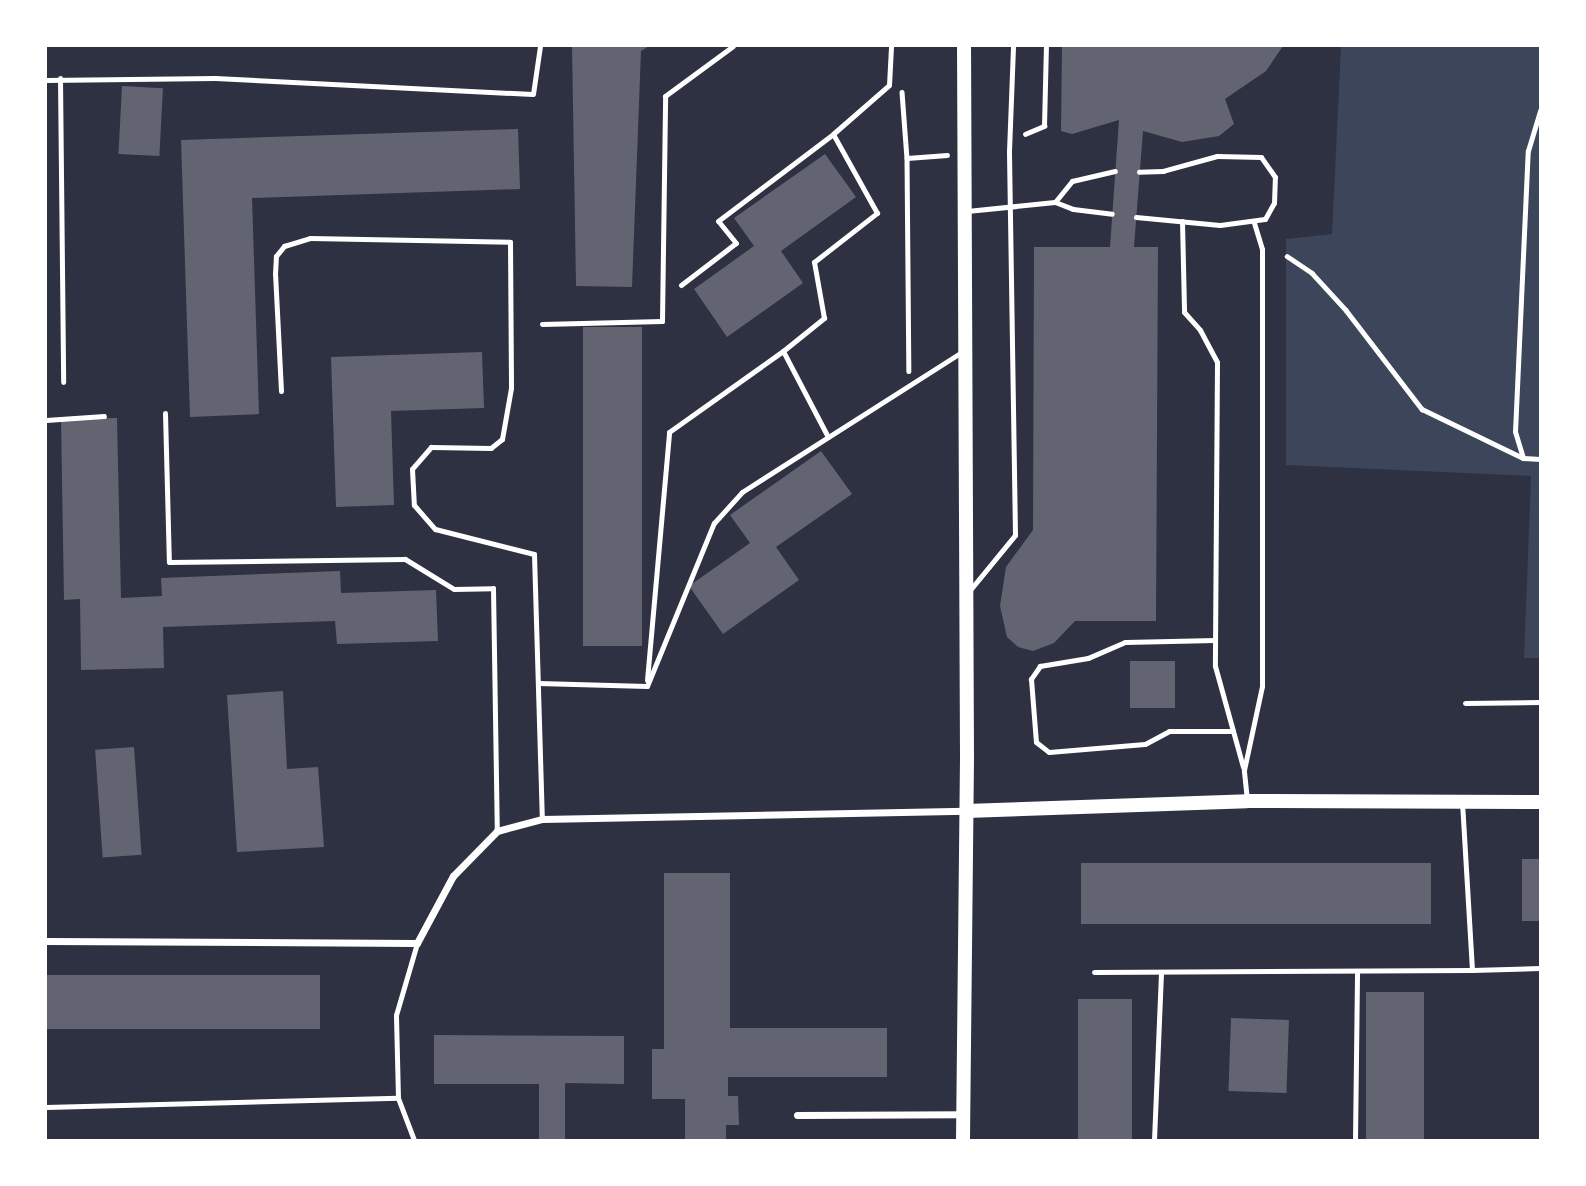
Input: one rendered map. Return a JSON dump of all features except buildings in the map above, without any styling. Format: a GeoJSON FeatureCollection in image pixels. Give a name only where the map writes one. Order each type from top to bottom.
{"type":"FeatureCollection","features":[{"type":"Feature","properties":{"kind":"main road"},"geometry":{"type":"LineString","coordinates":[[963,1140],[967,811],[964,46]]}},
{"type":"Feature","properties":{"kind":"main road"},"geometry":{"type":"LineString","coordinates":[[967,811],[1247,801],[1541,802]]}},
{"type":"Feature","properties":{"kind":"street"},"geometry":{"type":"LineString","coordinates":[[46,940],[417,943],[453,876],[497,831],[542,819],[967,811]]}},
{"type":"Feature","properties":{"kind":"street"},"geometry":{"type":"LineString","coordinates":[[797,1115],[963,1114]]}},
{"type":"Feature","properties":{"kind":"lane"},"geometry":{"type":"LineString","coordinates":[[46,80],[215,78],[533,94],[540,46]]}},
{"type":"Feature","properties":{"kind":"lane"},"geometry":{"type":"LineString","coordinates":[[542,324],[662,321],[665,96],[733,46]]}},
{"type":"Feature","properties":{"kind":"lane"},"geometry":{"type":"LineString","coordinates":[[681,285],[736,243],[718,221],[833,134],[889,85],[891,46]]}},
{"type":"Feature","properties":{"kind":"lane"},"geometry":{"type":"LineString","coordinates":[[966,594],[1015,535],[1011,210],[1013,46]]}},
{"type":"Feature","properties":{"kind":"lane"},"geometry":{"type":"LineString","coordinates":[[60,78],[63,382]]}},
{"type":"Feature","properties":{"kind":"lane"},"geometry":{"type":"LineString","coordinates":[[647,686],[669,432],[783,351],[824,318],[814,262],[877,213],[833,134]]}},
{"type":"Feature","properties":{"kind":"lane"},"geometry":{"type":"LineString","coordinates":[[1136,216],[1220,225],[1265,219],[1273,203],[1275,177],[1261,157],[1217,156],[1163,171],[1139,172]]}},
{"type":"Feature","properties":{"kind":"lane"},"geometry":{"type":"LineString","coordinates":[[1055,202],[1072,181],[1115,171]]}},
{"type":"Feature","properties":{"kind":"lane"},"geometry":{"type":"LineString","coordinates":[[964,212],[1011,210],[1055,202],[1073,209],[1112,214]]}},
{"type":"Feature","properties":{"kind":"lane"},"geometry":{"type":"LineString","coordinates":[[1182,221],[1184,312],[1200,330],[1217,362],[1215,666],[1244,770],[1247,801]]}},
{"type":"Feature","properties":{"kind":"lane"},"geometry":{"type":"LineString","coordinates":[[1244,770],[1262,686],[1262,249],[1254,222]]}},
{"type":"Feature","properties":{"kind":"lane"},"geometry":{"type":"LineString","coordinates":[[281,391],[275,274],[276,256],[284,246],[310,238],[510,242],[511,388],[502,439],[491,448],[431,447],[412,469],[414,505],[435,529],[534,554],[542,819]]}},
{"type":"Feature","properties":{"kind":"lane"},"geometry":{"type":"LineString","coordinates":[[783,351],[828,437]]}},
{"type":"Feature","properties":{"kind":"lane"},"geometry":{"type":"LineString","coordinates":[[647,686],[714,523],[742,492],[965,351]]}},
{"type":"Feature","properties":{"kind":"lane"},"geometry":{"type":"LineString","coordinates":[[165,413],[169,562],[405,559],[454,589],[493,588],[497,831]]}},
{"type":"Feature","properties":{"kind":"lane"},"geometry":{"type":"LineString","coordinates":[[46,420],[104,416]]}},
{"type":"Feature","properties":{"kind":"lane"},"geometry":{"type":"LineString","coordinates":[[1215,640],[1125,642],[1088,658],[1040,666],[1031,679],[1036,742],[1049,752],[1145,744],[1169,731],[1233,731]]}},
{"type":"Feature","properties":{"kind":"lane"},"geometry":{"type":"LineString","coordinates":[[538,683],[647,686]]}},
{"type":"Feature","properties":{"kind":"lane"},"geometry":{"type":"LineString","coordinates":[[1465,703],[1541,702]]}},
{"type":"Feature","properties":{"kind":"lane"},"geometry":{"type":"LineString","coordinates":[[1462,801],[1472,970]]}},
{"type":"Feature","properties":{"kind":"lane"},"geometry":{"type":"LineString","coordinates":[[414,1140],[398,1098],[396,1015],[417,943]]}},
{"type":"Feature","properties":{"kind":"lane"},"geometry":{"type":"LineString","coordinates":[[1094,972],[1541,968]]}},
{"type":"Feature","properties":{"kind":"lane"},"geometry":{"type":"LineString","coordinates":[[1355,1140],[1357,971]]}},
{"type":"Feature","properties":{"kind":"lane"},"geometry":{"type":"LineString","coordinates":[[1154,1140],[1161,972]]}},
{"type":"Feature","properties":{"kind":"lane"},"geometry":{"type":"LineString","coordinates":[[46,1107],[398,1098]]}},
{"type":"Feature","properties":{"kind":"path"},"geometry":{"type":"LineString","coordinates":[[1523,458],[1515,432],[1528,150],[1541,111]]}},
{"type":"Feature","properties":{"kind":"path"},"geometry":{"type":"LineString","coordinates":[[907,158],[909,386]]}},
{"type":"Feature","properties":{"kind":"path"},"geometry":{"type":"LineString","coordinates":[[1287,256],[1312,273],[1346,310],[1422,409],[1523,458],[1541,459]]}},
{"type":"Feature","properties":{"kind":"shaded area"},"geometry":{"type":"Polygon","coordinates":[[[1341,46],[1540,46],[1540,658],[1524,658],[1531,476],[1286,465],[1286,239],[1332,234],[1341,46]]]}}]}
